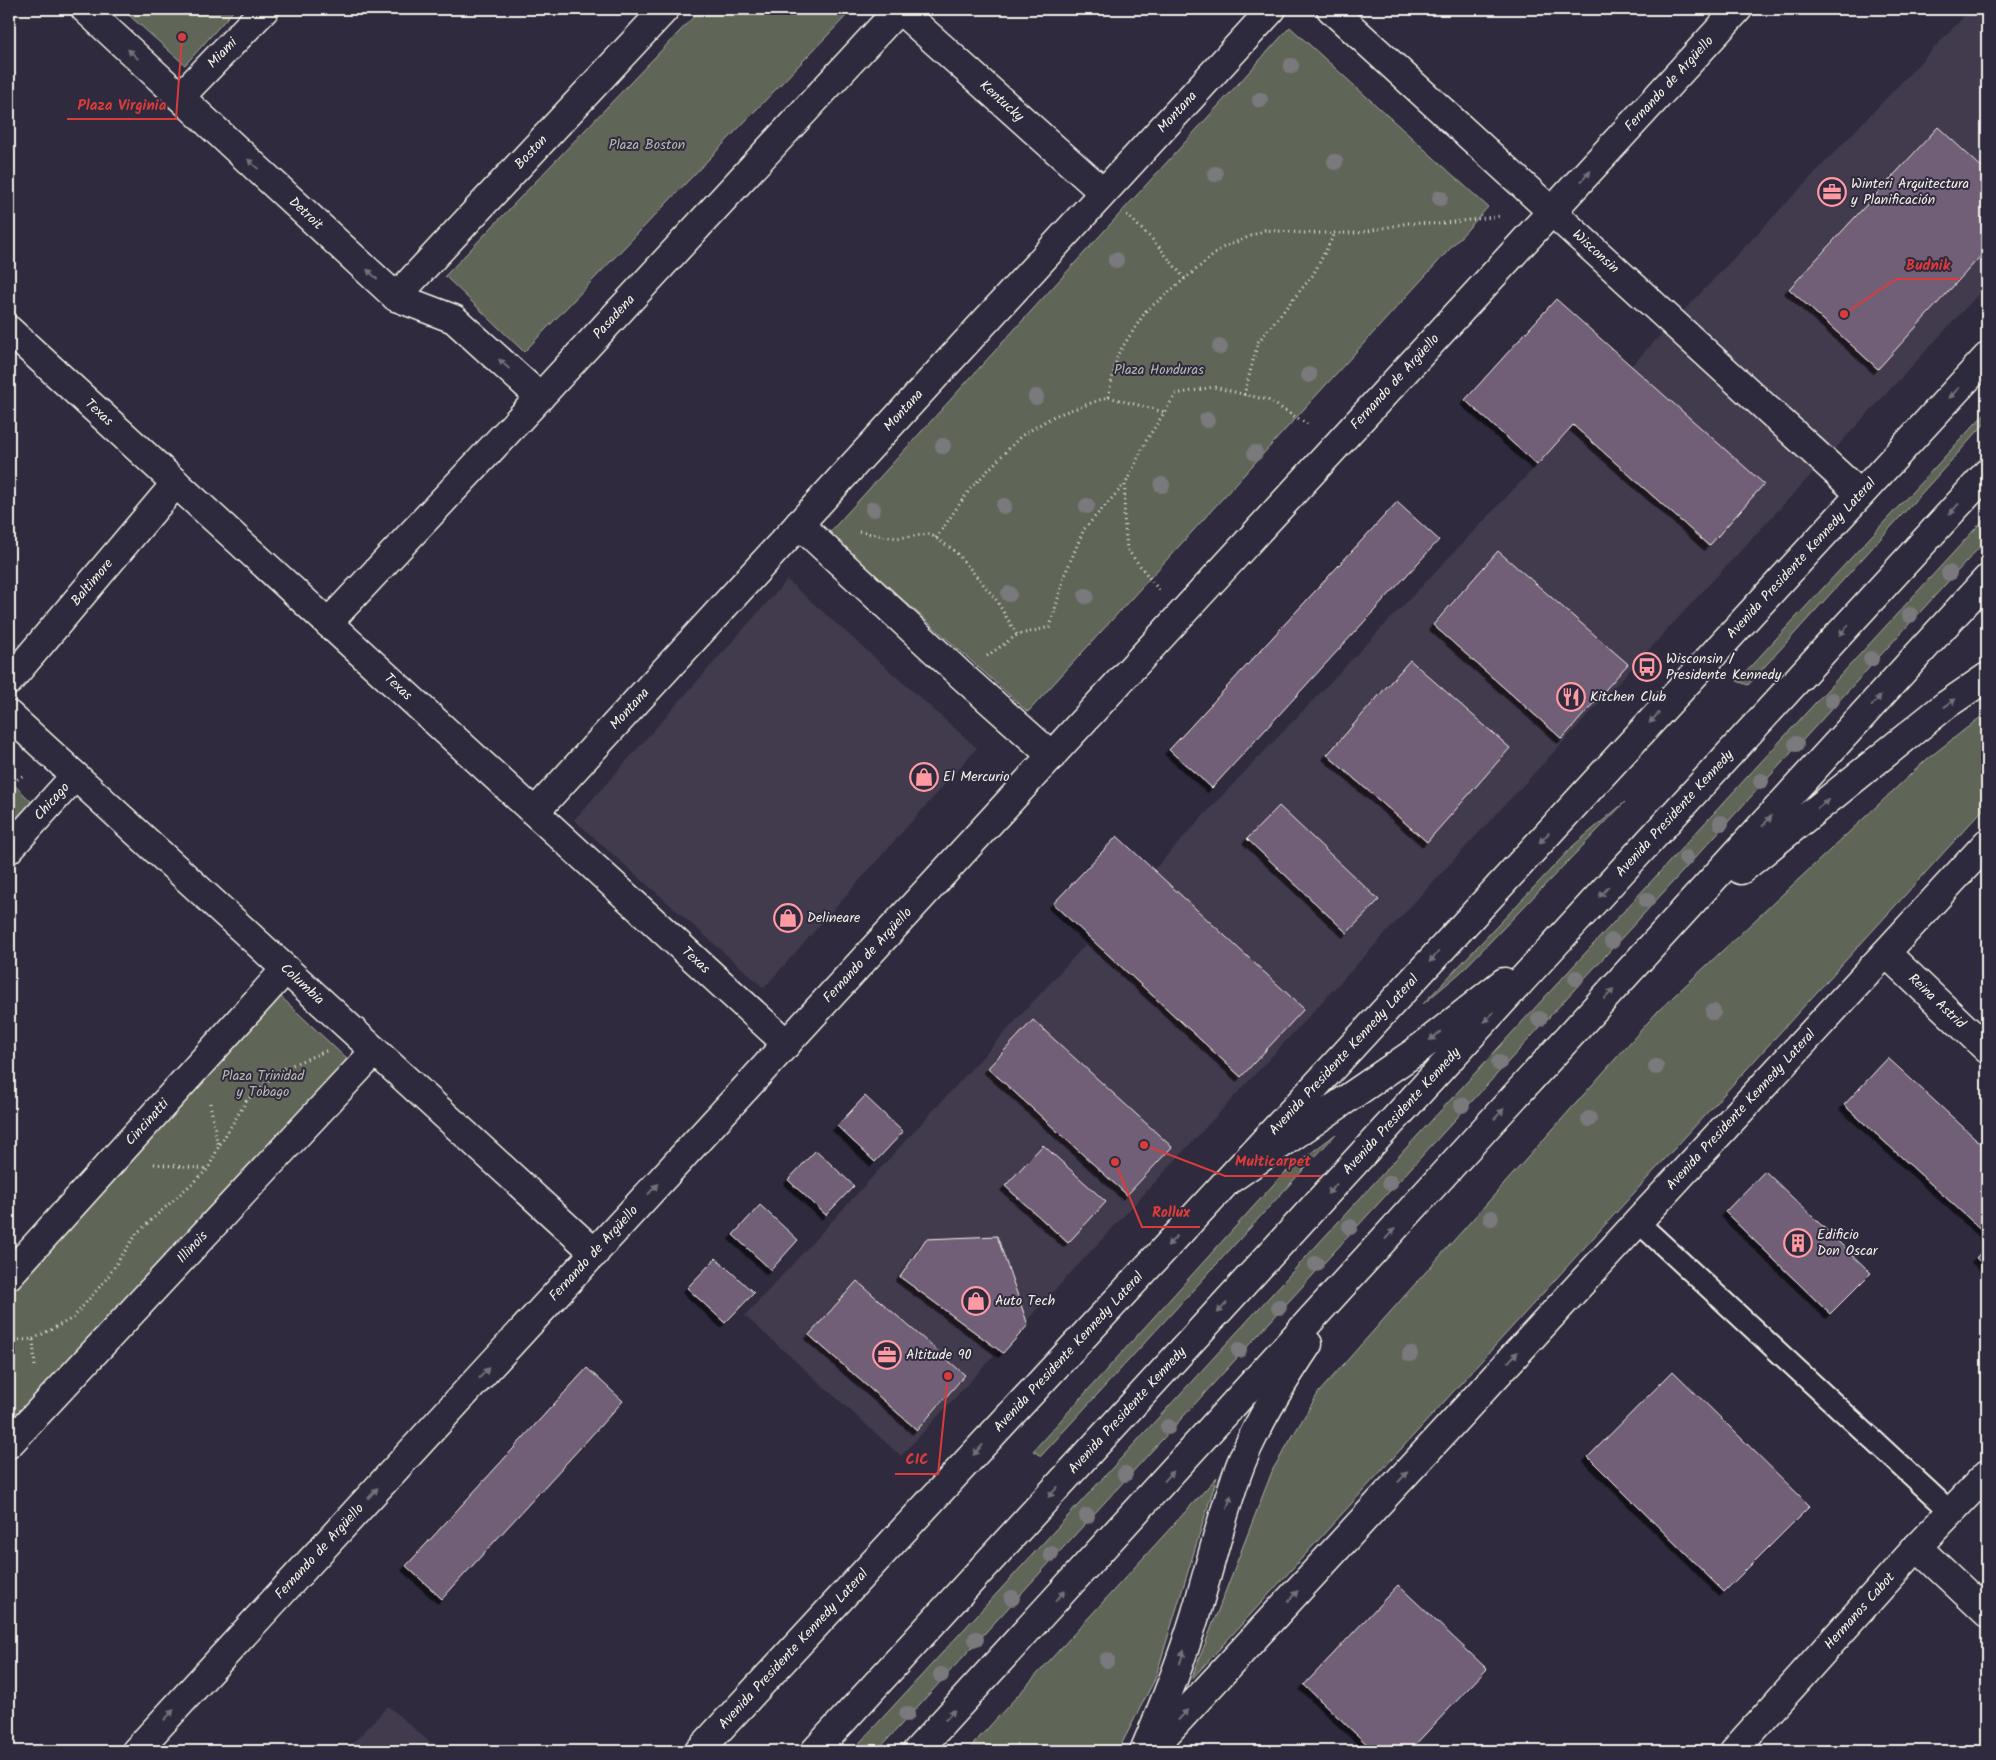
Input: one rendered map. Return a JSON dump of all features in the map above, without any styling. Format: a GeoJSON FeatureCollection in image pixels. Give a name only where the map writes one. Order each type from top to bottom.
{"type":"FeatureCollection","features":[{"type":"Feature","properties":{"kind":"main road","name":"Detroit"},"geometry":{"type":"LineString","coordinates":[[85,9],[396,297],[454,319],[540,398]]}},
{"type":"Feature","properties":{"kind":"main road","name":"Miami"},"geometry":{"type":"LineString","coordinates":[[180,97],[265,9]]}},
{"type":"Feature","properties":{"kind":"main road","name":"Boston"},"geometry":{"type":"LineString","coordinates":[[396,297],[665,9]]}},
{"type":"Feature","properties":{"kind":"main road","name":"Kentucky"},"geometry":{"type":"LineString","coordinates":[[899,9],[1103,192]]}},
{"type":"Feature","properties":{"kind":"main road","name":"Pasadena"},"geometry":{"type":"LineString","coordinates":[[328,623],[540,398],[899,9]]}},
{"type":"Feature","properties":{"kind":"main road","name":"Montana"},"geometry":{"type":"LineString","coordinates":[[534,812],[1272,9]]}},
{"type":"Feature","properties":{"kind":"main road","name":"Wisconsin"},"geometry":{"type":"LineString","coordinates":[[1331,9],[1860,494]]}},
{"type":"Feature","properties":{"kind":"main road","name":"Fernando de Argüello"},"geometry":{"type":"LineString","coordinates":[[136,1751],[1738,9]]}},
{"type":"Feature","properties":{"kind":"main road","name":"Texas"},"geometry":{"type":"LineString","coordinates":[[9,330],[787,1044]]}},
{"type":"Feature","properties":{"kind":"main road","name":"Avenida Presidente Kennedy Lateral"},"geometry":{"type":"LineString","coordinates":[[699,1751],[1229,1180],[1987,357]]}},
{"type":"Feature","properties":{"kind":"main road","name":"Avenida Presidente Kennedy"},"geometry":{"type":"LineString","coordinates":[[815,1751],[1570,930],[1987,473]]}},
{"type":"Feature","properties":{"kind":"main road","name":"Baltimore"},"geometry":{"type":"LineString","coordinates":[[9,682],[176,483]]}},
{"type":"Feature","properties":{"kind":"main road"},"geometry":{"type":"LineString","coordinates":[[799,524],[960,675],[1052,756]]}},
{"type":"Feature","properties":{"kind":"main road"},"geometry":{"type":"LineString","coordinates":[[916,1751],[1987,579]]}},
{"type":"Feature","properties":{"kind":"main road"},"geometry":{"type":"LineString","coordinates":[[1675,922],[1946,705],[1987,677]]}},
{"type":"Feature","properties":{"kind":"main road","name":"Columbia"},"geometry":{"type":"LineString","coordinates":[[9,716],[595,1253]]}},
{"type":"Feature","properties":{"kind":"main road","name":"Chicago"},"geometry":{"type":"LineString","coordinates":[[9,849],[75,776]]}},
{"type":"Feature","properties":{"kind":"main road","name":"Avenida Presidente Kennedy Lateral"},"geometry":{"type":"LineString","coordinates":[[1150,1751],[1987,843]]}},
{"type":"Feature","properties":{"kind":"main road"},"geometry":{"type":"LineString","coordinates":[[1229,1180],[1415,1052],[1570,930]]}},
{"type":"Feature","properties":{"kind":"main road","name":"Reina Astrid"},"geometry":{"type":"LineString","coordinates":[[1886,953],[1987,1049]]}},
{"type":"Feature","properties":{"kind":"main road","name":"Cincinatti"},"geometry":{"type":"LineString","coordinates":[[9,1275],[286,970]]}},
{"type":"Feature","properties":{"kind":"main road","name":"Illinois"},"geometry":{"type":"LineString","coordinates":[[9,1444],[368,1045]]}},
{"type":"Feature","properties":{"kind":"main road"},"geometry":{"type":"LineString","coordinates":[[1144,1751],[1172,1687],[1195,1617],[1236,1476],[1285,1378],[1357,1270]]}},
{"type":"Feature","properties":{"kind":"main road","name":"Hermanos Cabot"},"geometry":{"type":"LineString","coordinates":[[1734,1751],[1917,1547],[1987,1474]]}},
{"type":"Feature","properties":{"kind":"main road"},"geometry":{"type":"LineString","coordinates":[[1917,1547],[1987,1613]]}},
{"type":"Feature","properties":{"kind":"lane"},"geometry":{"type":"LineString","coordinates":[[1638,1222],[1951,1512]]}},
{"type":"Feature","properties":{"kind":"path"},"geometry":{"type":"LineString","coordinates":[[1103,192],[1155,242],[1185,279]]}},
{"type":"Feature","properties":{"kind":"path"},"geometry":{"type":"LineString","coordinates":[[1108,397],[1118,354],[1146,311],[1222,248],[1265,230],[1304,233],[1358,233],[1408,223],[1438,224],[1505,216],[1532,234]]}},
{"type":"Feature","properties":{"kind":"path"},"geometry":{"type":"LineString","coordinates":[[1244,394],[1258,342],[1313,274],[1335,233]]}},
{"type":"Feature","properties":{"kind":"path"},"geometry":{"type":"LineString","coordinates":[[960,675],[1017,636],[1050,627],[1064,574],[1084,529],[1125,484],[1146,441],[1176,394],[1213,387],[1268,400],[1340,443]]}},
{"type":"Feature","properties":{"kind":"path"},"geometry":{"type":"LineString","coordinates":[[936,538],[970,489],[1021,436],[1054,416],[1108,397],[1164,412]]}},
{"type":"Feature","properties":{"kind":"path"},"geometry":{"type":"LineString","coordinates":[[1125,484],[1124,517],[1127,549],[1181,615]]}},
{"type":"Feature","properties":{"kind":"path"},"geometry":{"type":"LineString","coordinates":[[858,532],[897,538],[930,534],[955,551],[995,598],[1017,636]]}},
{"type":"Feature","properties":{"kind":"path"},"geometry":{"type":"LineString","coordinates":[[33,1339],[72,1318],[107,1278],[137,1233],[208,1170],[218,1146],[248,1100],[282,1069],[308,1057],[368,1045]]}},
{"type":"Feature","properties":{"kind":"path"},"geometry":{"type":"LineString","coordinates":[[113,1160],[208,1170]]}},
{"type":"Feature","properties":{"kind":"shaded area"},"geometry":{"type":"Polygon","coordinates":[[[1971,9],[1987,9],[1987,285],[901,1456],[745,1316],[1217,801],[1971,9]]]}},
{"type":"Feature","properties":{"kind":"shaded area"},"geometry":{"type":"Polygon","coordinates":[[[787,580],[977,748],[764,988],[574,820],[787,580]]]}},
{"type":"Feature","properties":{"kind":"shaded area"},"geometry":{"type":"Polygon","coordinates":[[[388,1706],[440,1751],[346,1751],[388,1706]]]}},
{"type":"Feature","properties":{"kind":"green space"},"geometry":{"type":"Polygon","coordinates":[[[122,9],[235,9],[185,65],[122,9]]]}},
{"type":"Feature","properties":{"kind":"green space","name":"Plaza Boston"},"geometry":{"type":"Polygon","coordinates":[[[701,9],[844,9],[849,13],[524,352],[445,276],[701,9]]]}},
{"type":"Feature","properties":{"kind":"green space","name":"Plaza Honduras"},"geometry":{"type":"Polygon","coordinates":[[[1290,27],[1488,207],[1028,712],[829,533],[1290,27]]]}},
{"type":"Feature","properties":{"kind":"green space"},"geometry":{"type":"Polygon","coordinates":[[[1987,411],[1987,421],[1748,685],[1737,681],[1987,411]]]}},
{"type":"Feature","properties":{"kind":"green space"},"geometry":{"type":"Polygon","coordinates":[[[1987,516],[1987,539],[877,1751],[852,1751],[1987,516]]]}},
{"type":"Feature","properties":{"kind":"green space"},"geometry":{"type":"Polygon","coordinates":[[[1987,712],[1987,805],[1191,1680],[1273,1469],[1319,1392],[1658,1011],[1926,760],[1987,712]]]}},
{"type":"Feature","properties":{"kind":"green space"},"geometry":{"type":"Polygon","coordinates":[[[9,780],[33,803],[9,831],[9,780]]]}},
{"type":"Feature","properties":{"kind":"green space"},"geometry":{"type":"Polygon","coordinates":[[[1625,802],[1460,973],[1423,1004],[1574,845],[1625,802]]]}},
{"type":"Feature","properties":{"kind":"green space","name":"Plaza Trinidad y Tobago"},"geometry":{"type":"Polygon","coordinates":[[[278,994],[351,1063],[22,1417],[9,1406],[9,1287],[278,994]]]}},
{"type":"Feature","properties":{"kind":"green space"},"geometry":{"type":"Polygon","coordinates":[[[1336,1134],[1041,1456],[1033,1451],[1282,1175],[1336,1134]]]}},
{"type":"Feature","properties":{"kind":"green space"},"geometry":{"type":"Polygon","coordinates":[[[1217,1477],[1155,1679],[1118,1751],[967,1751],[1217,1477]]]}},
{"type":"Feature","properties":{"kind":"building"},"geometry":{"type":"Polygon","coordinates":[[[1938,127],[1987,172],[1987,249],[1878,369],[1789,289],[1938,127]]]}},
{"type":"Feature","properties":{"kind":"building"},"geometry":{"type":"Polygon","coordinates":[[[1556,299],[1764,484],[1709,546],[1573,425],[1537,465],[1465,400],[1556,299]]]}},
{"type":"Feature","properties":{"kind":"building"},"geometry":{"type":"Polygon","coordinates":[[[1397,502],[1439,540],[1212,788],[1169,750],[1397,502]]]}},
{"type":"Feature","properties":{"kind":"building"},"geometry":{"type":"Polygon","coordinates":[[[1498,551],[1628,664],[1562,739],[1433,625],[1498,551]]]}},
{"type":"Feature","properties":{"kind":"building"},"geometry":{"type":"Polygon","coordinates":[[[1410,660],[1510,748],[1427,842],[1327,755],[1410,660]]]}},
{"type":"Feature","properties":{"kind":"building"},"geometry":{"type":"Polygon","coordinates":[[[1279,806],[1379,900],[1347,933],[1247,839],[1279,806]]]}},
{"type":"Feature","properties":{"kind":"building"},"geometry":{"type":"Polygon","coordinates":[[[1117,836],[1304,1009],[1241,1077],[1053,904],[1117,836]]]}},
{"type":"Feature","properties":{"kind":"building"},"geometry":{"type":"Polygon","coordinates":[[[1033,1020],[1172,1147],[1127,1195],[988,1068],[1033,1020]]]}},
{"type":"Feature","properties":{"kind":"building"},"geometry":{"type":"Polygon","coordinates":[[[1888,1058],[1987,1149],[1987,1235],[1844,1105],[1888,1058]]]}},
{"type":"Feature","properties":{"kind":"building"},"geometry":{"type":"Polygon","coordinates":[[[865,1096],[903,1132],[875,1162],[837,1126],[865,1096]]]}},
{"type":"Feature","properties":{"kind":"building"},"geometry":{"type":"Polygon","coordinates":[[[1043,1145],[1106,1202],[1068,1243],[1005,1186],[1043,1145]]]}},
{"type":"Feature","properties":{"kind":"building"},"geometry":{"type":"Polygon","coordinates":[[[816,1150],[854,1186],[826,1215],[788,1180],[816,1150]]]}},
{"type":"Feature","properties":{"kind":"building","name":"Edificio Don Oscar"},"geometry":{"type":"Polygon","coordinates":[[[1765,1171],[1871,1273],[1830,1314],[1725,1212],[1765,1171]]]}},
{"type":"Feature","properties":{"kind":"building"},"geometry":{"type":"Polygon","coordinates":[[[760,1205],[798,1240],[771,1270],[733,1235],[760,1205]]]}},
{"type":"Feature","properties":{"kind":"building","name":"Auto Tech"},"geometry":{"type":"Polygon","coordinates":[[[997,1236],[1028,1325],[1003,1353],[900,1277],[926,1239],[997,1236]]]}},
{"type":"Feature","properties":{"kind":"building"},"geometry":{"type":"Polygon","coordinates":[[[1987,1246],[1987,1268],[1976,1258],[1987,1246]]]}},
{"type":"Feature","properties":{"kind":"building"},"geometry":{"type":"Polygon","coordinates":[[[716,1258],[754,1293],[725,1323],[687,1288],[716,1258]]]}},
{"type":"Feature","properties":{"kind":"building","name":"Altitude 90"},"geometry":{"type":"Polygon","coordinates":[[[857,1281],[965,1375],[917,1430],[809,1335],[857,1281]]]}},
{"type":"Feature","properties":{"kind":"building"},"geometry":{"type":"Polygon","coordinates":[[[587,1368],[623,1401],[442,1599],[406,1566],[587,1368]]]}},
{"type":"Feature","properties":{"kind":"building"},"geometry":{"type":"Polygon","coordinates":[[[1673,1371],[1810,1506],[1724,1592],[1588,1457],[1673,1371]]]}},
{"type":"Feature","properties":{"kind":"building"},"geometry":{"type":"Polygon","coordinates":[[[1398,1585],[1487,1669],[1409,1751],[1374,1751],[1304,1685],[1398,1585]]]}},
{"type":"Feature","properties":{"kind":"place","name":"Plaza Virginia"},"geometry":{"type":"Point","coordinates":[182,37]}},
{"type":"Feature","properties":{"kind":"place","name":"Winteri Arquitectura y Planificación"},"geometry":{"type":"Point","coordinates":[1832,192]}},
{"type":"Feature","properties":{"kind":"place","name":"Budnik"},"geometry":{"type":"Point","coordinates":[1844,314]}},
{"type":"Feature","properties":{"kind":"place","name":"Wisconsin / Presidente Kennedy"},"geometry":{"type":"Point","coordinates":[1647,667]}},
{"type":"Feature","properties":{"kind":"place","name":"Kitchen Club"},"geometry":{"type":"Point","coordinates":[1571,697]}},
{"type":"Feature","properties":{"kind":"place","name":"El Mercurio"},"geometry":{"type":"Point","coordinates":[924,777]}},
{"type":"Feature","properties":{"kind":"place","name":"Delineare"},"geometry":{"type":"Point","coordinates":[788,918]}},
{"type":"Feature","properties":{"kind":"place","name":"Multicarpet"},"geometry":{"type":"Point","coordinates":[1144,1145]}},
{"type":"Feature","properties":{"kind":"place","name":"Rollux"},"geometry":{"type":"Point","coordinates":[1115,1162]}},
{"type":"Feature","properties":{"kind":"place","name":"Edificio Don Oscar"},"geometry":{"type":"Point","coordinates":[1798,1243]}},
{"type":"Feature","properties":{"kind":"place","name":"Auto Tech"},"geometry":{"type":"Point","coordinates":[976,1301]}},
{"type":"Feature","properties":{"kind":"place","name":"Altitude 90"},"geometry":{"type":"Point","coordinates":[887,1355]}},
{"type":"Feature","properties":{"kind":"place","name":"CIC"},"geometry":{"type":"Point","coordinates":[948,1376]}}]}
